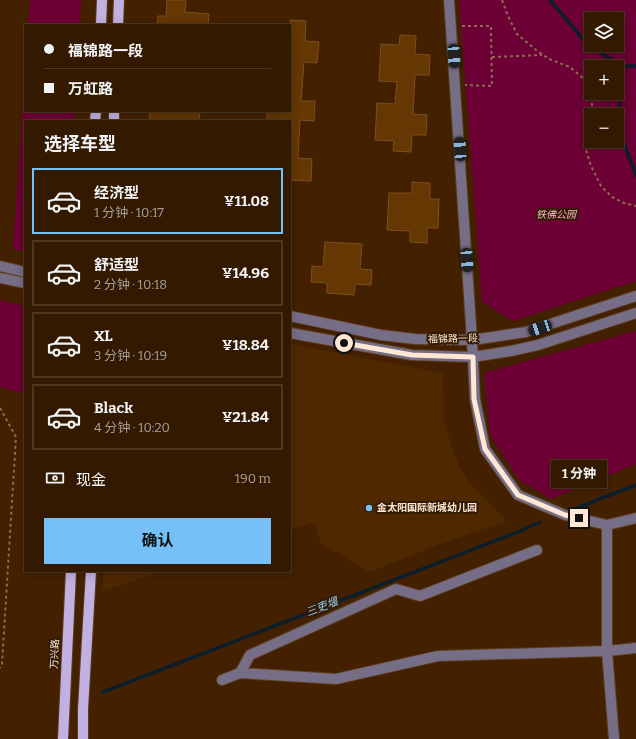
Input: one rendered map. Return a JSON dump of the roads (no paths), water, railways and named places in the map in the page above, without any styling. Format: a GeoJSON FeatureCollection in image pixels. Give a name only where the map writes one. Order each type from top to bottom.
{"type":"FeatureCollection","features":[{"type":"Feature","properties":{"kind":"main road"},"geometry":{"type":"LineString","coordinates":[[100,24],[102,0]]}},
{"type":"Feature","properties":{"kind":"main road"},"geometry":{"type":"LineString","coordinates":[[118,24],[119,0]]}},
{"type":"Feature","properties":{"kind":"main road","name":"万兴路"},"geometry":{"type":"LineString","coordinates":[[63,739],[72,572]]}},
{"type":"Feature","properties":{"kind":"main road"},"geometry":{"type":"LineString","coordinates":[[83,739],[83,709],[91,572]]}},
{"type":"Feature","properties":{"kind":"street"},"geometry":{"type":"LineString","coordinates":[[450,0],[472,340],[474,399],[485,449],[518,495],[565,515],[607,525],[636,518]]}},
{"type":"Feature","properties":{"kind":"street"},"geometry":{"type":"LineString","coordinates":[[0,266],[24,272]]}},
{"type":"Feature","properties":{"kind":"street"},"geometry":{"type":"LineString","coordinates":[[0,278],[24,283]]}},
{"type":"Feature","properties":{"kind":"street","name":"福锦路一段"},"geometry":{"type":"LineString","coordinates":[[291,316],[381,335],[415,339],[472,340],[526,332],[636,296]]}},
{"type":"Feature","properties":{"kind":"street","name":"福锦路一段"},"geometry":{"type":"LineString","coordinates":[[291,333],[412,355],[473,357],[538,345],[636,313]]}},
{"type":"Feature","properties":{"kind":"street"},"geometry":{"type":"LineString","coordinates":[[607,525],[607,651],[614,739]]}},
{"type":"Feature","properties":{"kind":"street"},"geometry":{"type":"LineString","coordinates":[[240,673],[250,655],[396,589],[420,596],[537,550]]}},
{"type":"Feature","properties":{"kind":"street"},"geometry":{"type":"LineString","coordinates":[[222,680],[240,673],[336,679],[438,656],[607,651],[636,648]]}},
{"type":"Feature","properties":{"kind":"waterway"},"geometry":{"type":"LineString","coordinates":[[550,0],[588,45],[622,66],[636,66]]}},
{"type":"Feature","properties":{"kind":"waterway","name":"三吏堰"},"geometry":{"type":"LineString","coordinates":[[620,100],[618,128],[636,175]]}},
{"type":"Feature","properties":{"kind":"waterway","name":"三吏堰"},"geometry":{"type":"LineString","coordinates":[[574,509],[636,485]]}},
{"type":"Feature","properties":{"kind":"waterway","name":"三吏堰"},"geometry":{"type":"LineString","coordinates":[[103,692],[518,532],[540,522]]}},
{"type":"Feature","properties":{"kind":"place","name":"金太阳国际新城幼儿园"},"geometry":{"type":"Point","coordinates":[369,508]}},
{"type":"Feature","properties":{"kind":"park label","name":"铁佛公园"},"geometry":{"type":"Point","coordinates":[556,215]}}]}
